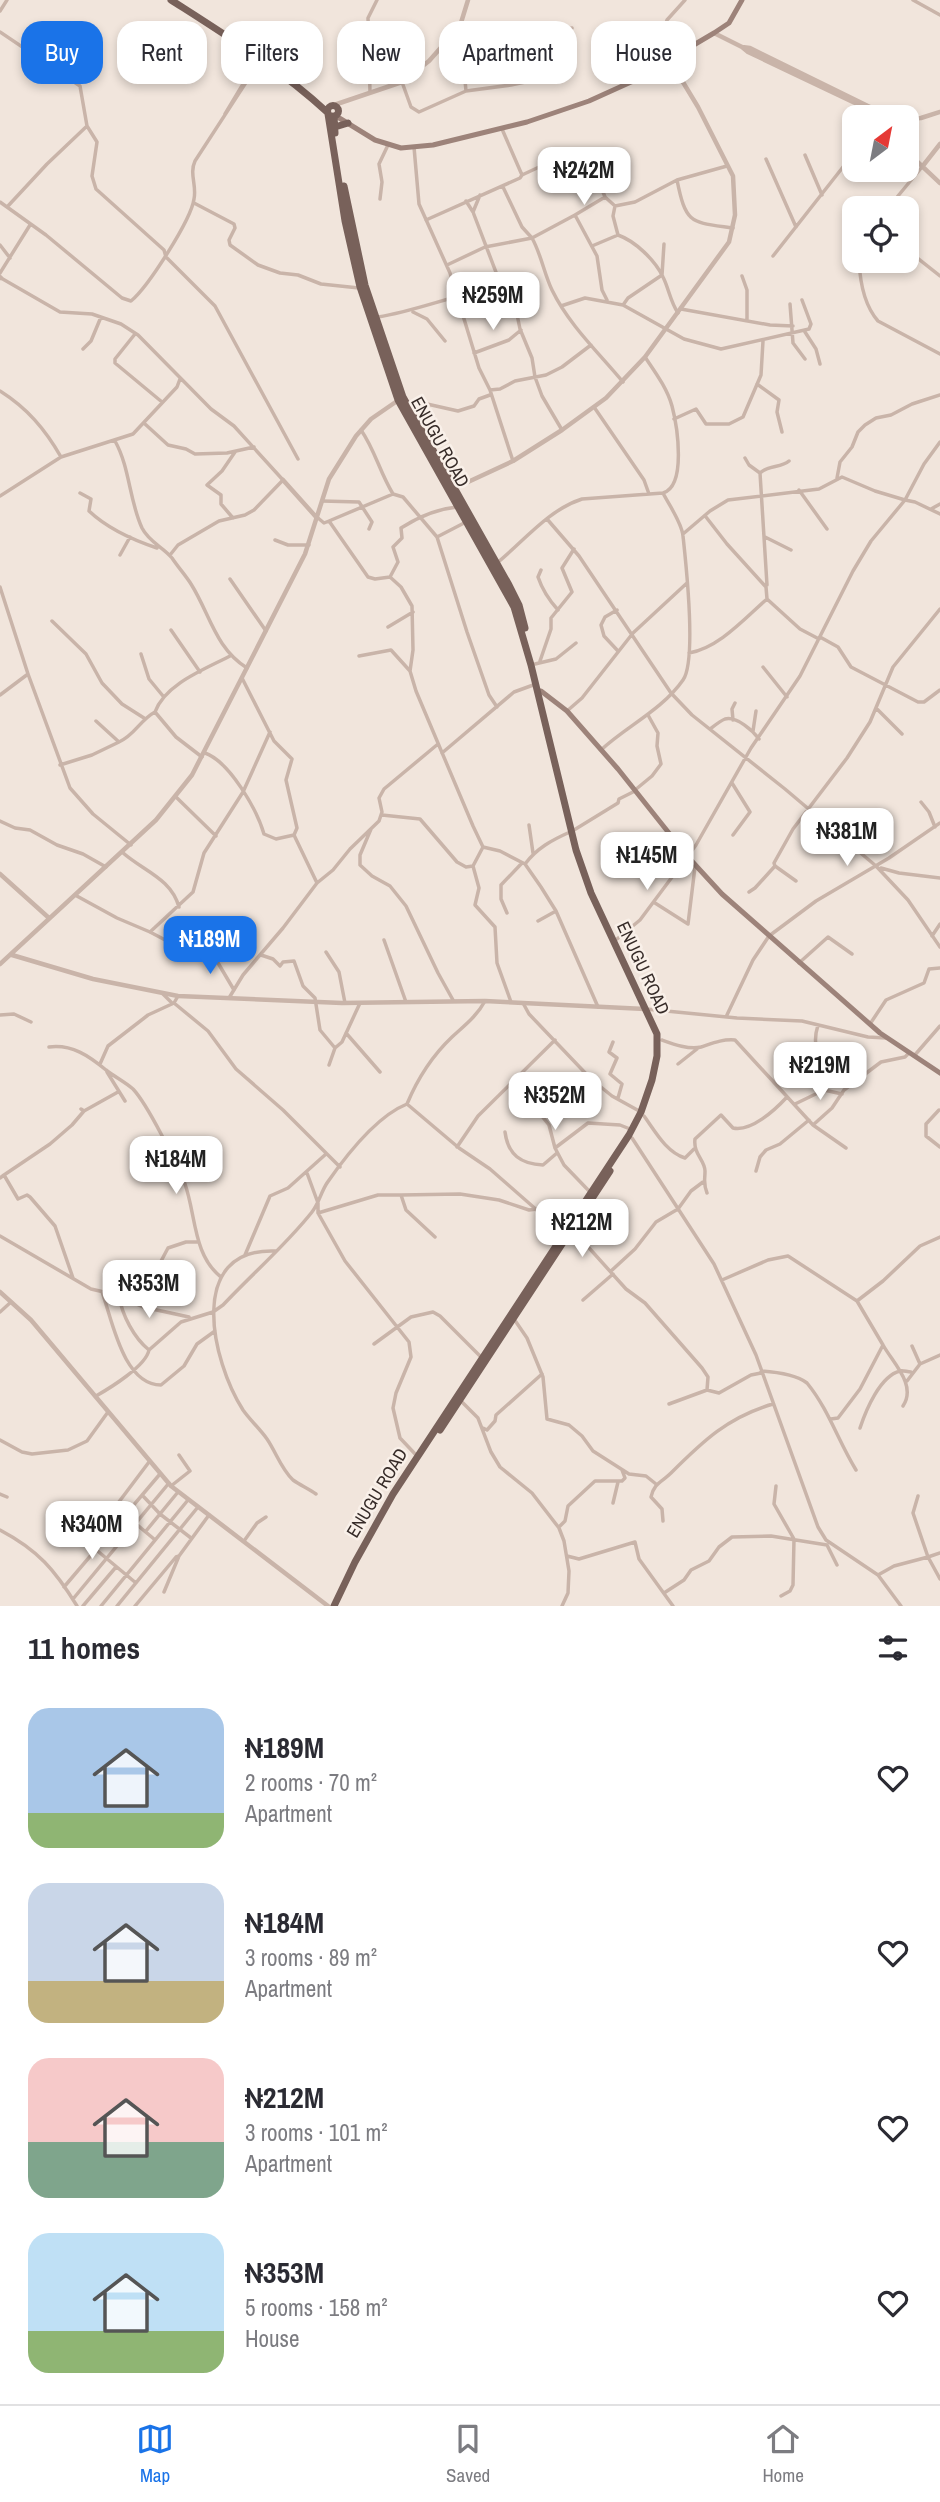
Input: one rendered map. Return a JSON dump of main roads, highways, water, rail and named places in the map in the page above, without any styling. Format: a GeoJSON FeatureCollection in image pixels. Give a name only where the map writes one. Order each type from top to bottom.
{"type":"FeatureCollection","features":[{"type":"Feature","properties":{"kind":"main road"},"geometry":{"type":"LineString","coordinates":[[171,0],[375,140],[388,145],[414,148],[502,129],[589,101],[631,82],[715,33],[729,23],[742,0]]}},
{"type":"Feature","properties":{"kind":"main road"},"geometry":{"type":"LineString","coordinates":[[334,111],[350,220],[365,285],[400,398],[408,406],[519,605],[538,662],[538,689],[567,711],[722,894],[870,1024],[940,1073]]}},
{"type":"Feature","properties":{"kind":"main road","name":"ENUGU ROAD"},"geometry":{"type":"LineString","coordinates":[[334,111],[331,136],[345,221],[361,289],[400,398],[467,522],[494,564],[514,607],[538,689],[572,831],[591,893],[649,1009],[657,1034],[653,1073],[642,1114],[417,1456],[370,1532],[336,1606]]}},
{"type":"Feature","properties":{"kind":"main road"},"geometry":{"type":"LineString","coordinates":[[335,127],[351,124]]}},
{"type":"Feature","properties":{"kind":"main road"},"geometry":{"type":"LineString","coordinates":[[336,1606],[374,1534],[421,1458],[632,1138],[656,1081],[662,1040],[595,892],[572,831]]}}]}
